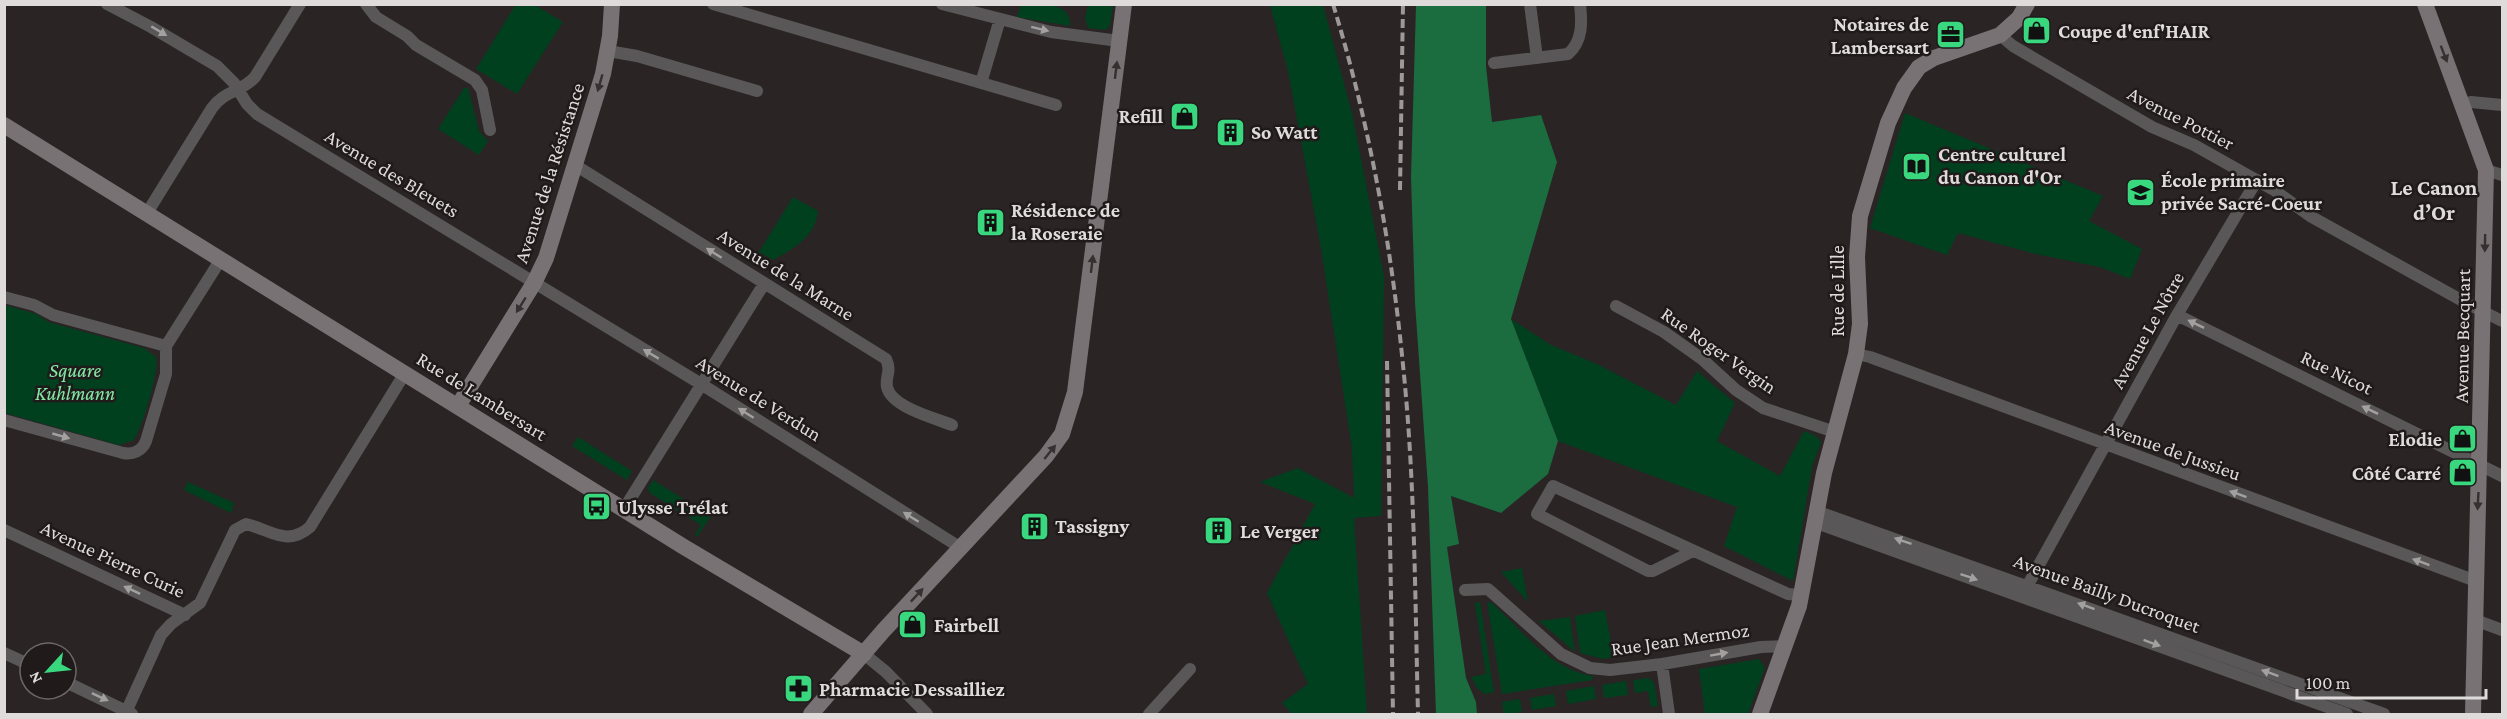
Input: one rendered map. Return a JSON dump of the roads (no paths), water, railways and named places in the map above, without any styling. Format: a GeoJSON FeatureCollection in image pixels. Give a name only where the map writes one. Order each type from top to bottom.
{"type":"FeatureCollection","features":[{"type":"Feature","properties":{"kind":"street","name":"Avenue des Bleuets"},"geometry":{"type":"LineString","coordinates":[[107,4],[217,66],[257,114],[534,283]]}},
{"type":"Feature","properties":{"kind":"street"},"geometry":{"type":"LineString","coordinates":[[147,213],[212,108],[222,96],[238,89],[255,77],[300,4]]}},
{"type":"Feature","properties":{"kind":"street"},"geometry":{"type":"LineString","coordinates":[[366,4],[376,17],[407,36],[416,45],[475,80],[482,90],[490,130]]}},
{"type":"Feature","properties":{"kind":"street","name":"Avenue de la Résistance"},"geometry":{"type":"LineString","coordinates":[[458,406],[534,283],[546,258],[601,82],[608,51],[612,4]]}},
{"type":"Feature","properties":{"kind":"street"},"geometry":{"type":"LineString","coordinates":[[713,4],[1056,105]]}},
{"type":"Feature","properties":{"kind":"street"},"geometry":{"type":"LineString","coordinates":[[942,4],[1063,34],[1119,41]]}},
{"type":"Feature","properties":{"kind":"street"},"geometry":{"type":"LineString","coordinates":[[811,714],[1053,448],[1071,410],[1124,4]]}},
{"type":"Feature","properties":{"kind":"street"},"geometry":{"type":"LineString","coordinates":[[1530,4],[1537,58]]}},
{"type":"Feature","properties":{"kind":"street"},"geometry":{"type":"LineString","coordinates":[[1494,63],[1564,55],[1571,51],[1582,29],[1580,4]]}},
{"type":"Feature","properties":{"kind":"street","name":"Rue de Lille"},"geometry":{"type":"LineString","coordinates":[[1760,714],[1802,595],[1815,517],[1856,354],[1860,324],[1857,257],[1860,216],[1866,189],[1898,98],[1914,73],[1925,62],[2000,35],[2019,18],[2028,4]]}},
{"type":"Feature","properties":{"kind":"street","name":"Avenue Becquart"},"geometry":{"type":"LineString","coordinates":[[2425,4],[2486,170],[2473,714]]}},
{"type":"Feature","properties":{"kind":"street"},"geometry":{"type":"LineString","coordinates":[[981,83],[1000,19]]}},
{"type":"Feature","properties":{"kind":"street","name":"Avenue Pottier"},"geometry":{"type":"LineString","coordinates":[[2000,35],[2013,46],[2152,128],[2188,141],[2257,180],[2310,216],[2502,321]]}},
{"type":"Feature","properties":{"kind":"street"},"geometry":{"type":"LineString","coordinates":[[608,51],[637,56],[757,91]]}},
{"type":"Feature","properties":{"kind":"street"},"geometry":{"type":"LineString","coordinates":[[2463,104],[2471,102],[2502,105]]}},
{"type":"Feature","properties":{"kind":"street","name":"Rue de Lambersart"},"geometry":{"type":"LineString","coordinates":[[4,124],[624,509],[864,654],[886,672],[927,714]]}},
{"type":"Feature","properties":{"kind":"street","name":"Avenue de la Marne"},"geometry":{"type":"LineString","coordinates":[[575,165],[886,359],[890,367],[887,387],[891,396],[902,405],[952,425]]}},
{"type":"Feature","properties":{"kind":"street"},"geometry":{"type":"LineString","coordinates":[[2486,170],[2502,175]]}},
{"type":"Feature","properties":{"kind":"street","name":"Avenue Le Nôtre"},"geometry":{"type":"LineString","coordinates":[[2025,590],[2177,315],[2257,180]]}},
{"type":"Feature","properties":{"kind":"street"},"geometry":{"type":"LineString","coordinates":[[4,420],[123,453],[138,451],[146,441],[164,383],[166,346],[221,259]]}},
{"type":"Feature","properties":{"kind":"street","name":"Avenue de Verdun"},"geometry":{"type":"LineString","coordinates":[[534,283],[701,384],[961,548]]}},
{"type":"Feature","properties":{"kind":"street"},"geometry":{"type":"LineString","coordinates":[[624,509],[764,284]]}},
{"type":"Feature","properties":{"kind":"street"},"geometry":{"type":"LineString","coordinates":[[4,297],[34,305],[53,315],[166,346]]}},
{"type":"Feature","properties":{"kind":"street","name":"Rue Roger Vergin"},"geometry":{"type":"LineString","coordinates":[[1616,306],[1664,332],[1702,360],[1736,390],[1763,408],[1835,432]]}},
{"type":"Feature","properties":{"kind":"street","name":"Rue Nicot"},"geometry":{"type":"LineString","coordinates":[[2177,315],[2502,476]]}},
{"type":"Feature","properties":{"kind":"street","name":"Avenue de Jussieu"},"geometry":{"type":"LineString","coordinates":[[1856,354],[1870,357],[2105,446],[2476,581]]}},
{"type":"Feature","properties":{"kind":"street"},"geometry":{"type":"LineString","coordinates":[[78,688],[130,712],[161,635],[171,624],[200,603],[230,537],[240,526],[246,524],[292,537],[298,536],[310,527],[405,373]]}},
{"type":"Feature","properties":{"kind":"street"},"geometry":{"type":"LineString","coordinates":[[1693,551],[1653,571],[1648,571],[1537,514],[1553,486],[1788,594],[1802,595]]}},
{"type":"Feature","properties":{"kind":"street","name":"Avenue Bailly Ducroquet"},"geometry":{"type":"LineString","coordinates":[[1815,517],[2384,714]]}},
{"type":"Feature","properties":{"kind":"street","name":"Avenue Pierre Curie"},"geometry":{"type":"LineString","coordinates":[[4,530],[185,615]]}},
{"type":"Feature","properties":{"kind":"street","name":"Rue Jean Mermoz"},"geometry":{"type":"LineString","coordinates":[[1465,590],[1488,589],[1551,646],[1582,666],[1610,670],[1662,664],[1761,647],[1785,646]]}},
{"type":"Feature","properties":{"kind":"street","name":"Avenue Bailly Ducroquet"},"geometry":{"type":"LineString","coordinates":[[2025,590],[2347,714]]}},
{"type":"Feature","properties":{"kind":"street"},"geometry":{"type":"LineString","coordinates":[[2475,620],[2502,630]]}},
{"type":"Feature","properties":{"kind":"street"},"geometry":{"type":"LineString","coordinates":[[4,653],[18,659]]}},
{"type":"Feature","properties":{"kind":"street"},"geometry":{"type":"LineString","coordinates":[[1662,664],[1670,714]]}},
{"type":"Feature","properties":{"kind":"street"},"geometry":{"type":"LineString","coordinates":[[1149,714],[1190,669]]}},
{"type":"Feature","properties":{"kind":"railway"},"geometry":{"type":"LineString","coordinates":[[1333,4],[1368,138],[1385,228],[1398,319],[1407,409],[1412,496],[1418,714]]}},
{"type":"Feature","properties":{"kind":"railway"},"geometry":{"type":"LineString","coordinates":[[1400,190],[1403,4]]}},
{"type":"Feature","properties":{"kind":"railway"},"geometry":{"type":"LineString","coordinates":[[1387,361],[1393,714]]}},
{"type":"Feature","properties":{"kind":"place","name":"Coupe d'enf'HAIR"},"geometry":{"type":"Point","coordinates":[2037,31]}},
{"type":"Feature","properties":{"kind":"place","name":"Notaires de Lambersart"},"geometry":{"type":"Point","coordinates":[1950,35]}},
{"type":"Feature","properties":{"kind":"place","name":"Refill"},"geometry":{"type":"Point","coordinates":[1184,116]}},
{"type":"Feature","properties":{"kind":"place","name":"So Watt"},"geometry":{"type":"Point","coordinates":[1230,132]}},
{"type":"Feature","properties":{"kind":"place","name":"Centre culturel du Canon d'Or"},"geometry":{"type":"Point","coordinates":[1917,166]}},
{"type":"Feature","properties":{"kind":"place","name":"École primaire privée Sacré-Coeur"},"geometry":{"type":"Point","coordinates":[2140,192]}},
{"type":"Feature","properties":{"kind":"place","name":"Résidence de la Roseraie"},"geometry":{"type":"Point","coordinates":[990,222]}},
{"type":"Feature","properties":{"kind":"place","name":"Elodie"},"geometry":{"type":"Point","coordinates":[2463,439]}},
{"type":"Feature","properties":{"kind":"place","name":"Côté Carré"},"geometry":{"type":"Point","coordinates":[2462,473]}},
{"type":"Feature","properties":{"kind":"place","name":"Ulysse Trélat"},"geometry":{"type":"Point","coordinates":[597,507]}},
{"type":"Feature","properties":{"kind":"place","name":"Tassigny"},"geometry":{"type":"Point","coordinates":[1034,526]}},
{"type":"Feature","properties":{"kind":"place","name":"Le Verger"},"geometry":{"type":"Point","coordinates":[1219,531]}},
{"type":"Feature","properties":{"kind":"place","name":"Fairbell"},"geometry":{"type":"Point","coordinates":[913,625]}},
{"type":"Feature","properties":{"kind":"place","name":"Pharmacie Dessailliez"},"geometry":{"type":"Point","coordinates":[798,689]}},
{"type":"Feature","properties":{"kind":"district","name":"Le Canon d’Or"},"geometry":{"type":"Point","coordinates":[2434,200]}},
{"type":"Feature","properties":{"kind":"park label","name":"Square Kuhlmann"},"geometry":{"type":"Point","coordinates":[75,382]}}]}
